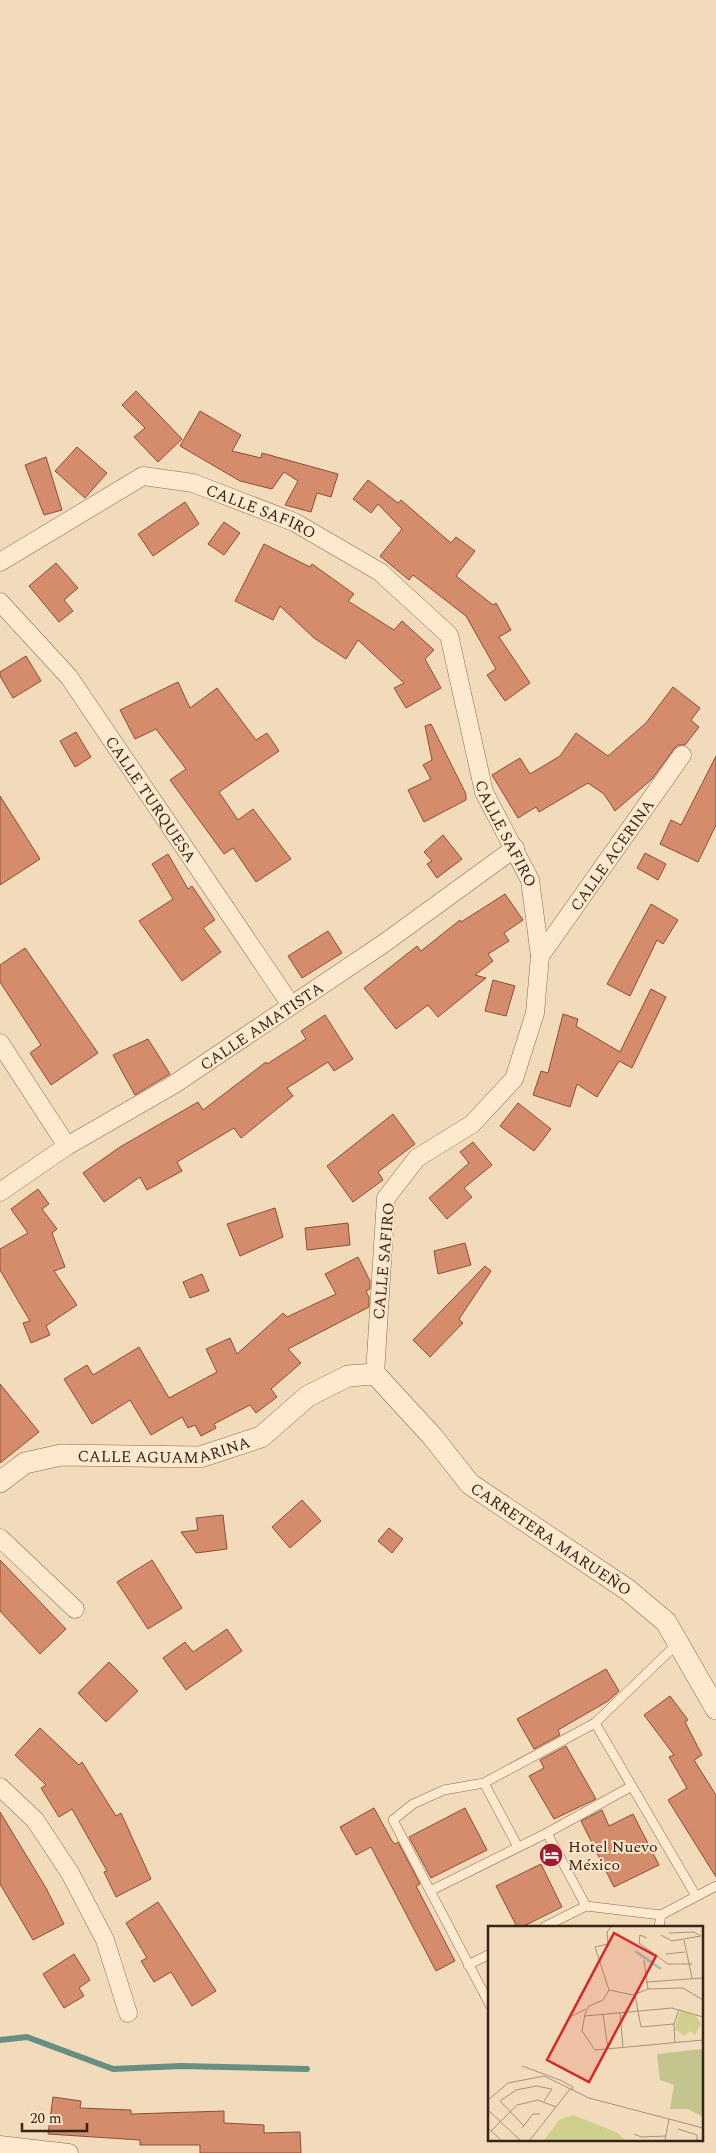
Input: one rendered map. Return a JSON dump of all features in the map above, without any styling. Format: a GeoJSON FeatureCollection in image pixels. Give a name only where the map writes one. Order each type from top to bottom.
{"type":"FeatureCollection","features":[{"type":"Feature","properties":{"kind":"street","name":"CALLE SAFIRO"},"geometry":{"type":"LineString","coordinates":[[0,562],[143,476],[193,483],[294,522],[380,572],[449,635],[484,792],[515,848],[530,880],[540,956],[535,1013],[514,1079],[472,1124],[417,1158],[386,1198],[375,1374]]}},
{"type":"Feature","properties":{"kind":"street","name":"CALLE TURQUESA"},"geometry":{"type":"LineString","coordinates":[[0,602],[69,676],[291,1005]]}},
{"type":"Feature","properties":{"kind":"street","name":"CALLE ACERINA"},"geometry":{"type":"LineString","coordinates":[[540,956],[682,755]]}},
{"type":"Feature","properties":{"kind":"street","name":"CALLE AMATISTA"},"geometry":{"type":"LineString","coordinates":[[0,1192],[67,1146],[173,1085],[383,944],[515,848]]}},
{"type":"Feature","properties":{"kind":"street"},"geometry":{"type":"LineString","coordinates":[[0,1043],[67,1146]]}},
{"type":"Feature","properties":{"kind":"street","name":"CALLE AGUAMARINA"},"geometry":{"type":"LineString","coordinates":[[0,1482],[25,1463],[61,1455],[200,1457],[261,1437],[308,1396],[348,1376],[375,1374]]}},
{"type":"Feature","properties":{"kind":"street","name":"CARRETERA MARUEÑO"},"geometry":{"type":"LineString","coordinates":[[375,1374],[432,1436],[470,1484],[628,1590],[666,1622],[716,1709]]}},
{"type":"Feature","properties":{"kind":"street"},"geometry":{"type":"LineString","coordinates":[[0,1538],[75,1609]]}},
{"type":"Feature","properties":{"kind":"street"},"geometry":{"type":"LineString","coordinates":[[0,1788],[35,1820],[70,1873],[106,1940],[128,2013]]}},
{"type":"Feature","properties":{"kind":"street"},"geometry":{"type":"LineString","coordinates":[[0,2145],[69,2153]]}},
{"type":"Feature","properties":{"kind":"lane"},"geometry":{"type":"LineString","coordinates":[[488,2001],[393,1820],[413,1804],[444,1790],[484,1783],[595,1723],[678,1643]]}},
{"type":"Feature","properties":{"kind":"lane"},"geometry":{"type":"LineString","coordinates":[[595,1723],[696,1896]]}},
{"type":"Feature","properties":{"kind":"lane"},"geometry":{"type":"LineString","coordinates":[[484,1783],[518,1847]]}},
{"type":"Feature","properties":{"kind":"lane"},"geometry":{"type":"LineString","coordinates":[[430,1891],[547,1833],[632,1786]]}},
{"type":"Feature","properties":{"kind":"lane"},"geometry":{"type":"LineString","coordinates":[[547,1833],[586,1906]]}},
{"type":"Feature","properties":{"kind":"lane"},"geometry":{"type":"LineString","coordinates":[[546,1926],[586,1906],[661,1915],[716,1886]]}},
{"type":"Feature","properties":{"kind":"lane"},"geometry":{"type":"LineString","coordinates":[[659,1926],[661,1915]]}},
{"type":"Feature","properties":{"kind":"lane"},"geometry":{"type":"LineString","coordinates":[[468,1964],[488,1955]]}},
{"type":"Feature","properties":{"kind":"building"},"geometry":{"type":"Polygon","coordinates":[[[136,391],[182,439],[158,462],[134,437],[145,428],[122,405],[136,391]]]}},
{"type":"Feature","properties":{"kind":"building"},"geometry":{"type":"Polygon","coordinates":[[[200,411],[241,435],[232,451],[261,458],[262,453],[338,474],[331,497],[317,493],[311,512],[285,505],[298,481],[284,472],[272,489],[240,481],[180,446],[200,411]]]}},
{"type":"Feature","properties":{"kind":"building"},"geometry":{"type":"Polygon","coordinates":[[[77,447],[107,473],[85,498],[55,471],[77,447]]]}},
{"type":"Feature","properties":{"kind":"building"},"geometry":{"type":"Polygon","coordinates":[[[46,457],[62,510],[44,515],[25,465],[46,457]]]}},
{"type":"Feature","properties":{"kind":"building"},"geometry":{"type":"Polygon","coordinates":[[[368,480],[398,503],[401,500],[451,543],[456,537],[475,551],[456,576],[493,605],[496,603],[511,630],[499,637],[530,683],[505,701],[487,675],[496,669],[466,616],[413,575],[409,580],[380,556],[402,529],[378,504],[371,513],[353,499],[368,480]]]}},
{"type":"Feature","properties":{"kind":"building"},"geometry":{"type":"Polygon","coordinates":[[[185,502],[199,524],[153,556],[138,534],[185,502]]]}},
{"type":"Feature","properties":{"kind":"building"},"geometry":{"type":"Polygon","coordinates":[[[224,522],[240,533],[224,555],[208,544],[224,522]]]}},
{"type":"Feature","properties":{"kind":"building"},"geometry":{"type":"Polygon","coordinates":[[[264,544],[310,567],[312,564],[354,594],[348,601],[394,630],[402,621],[434,650],[425,659],[441,688],[406,708],[394,688],[404,683],[358,640],[346,659],[314,638],[280,606],[273,620],[235,601],[264,544]]]}},
{"type":"Feature","properties":{"kind":"building"},"geometry":{"type":"Polygon","coordinates":[[[56,563],[78,588],[64,600],[73,611],[59,622],[29,586],[56,563]]]}},
{"type":"Feature","properties":{"kind":"building"},"geometry":{"type":"Polygon","coordinates":[[[26,656],[41,681],[13,698],[0,676],[0,672],[26,656]]]}},
{"type":"Feature","properties":{"kind":"building"},"geometry":{"type":"Polygon","coordinates":[[[178,682],[190,708],[217,688],[256,740],[267,733],[279,751],[219,792],[238,820],[253,809],[291,859],[256,882],[233,848],[224,854],[170,780],[186,769],[156,729],[135,739],[120,710],[178,682]]]}},
{"type":"Feature","properties":{"kind":"building"},"geometry":{"type":"Polygon","coordinates":[[[673,687],[700,708],[691,720],[699,727],[685,745],[678,745],[674,749],[652,779],[615,811],[604,794],[588,783],[539,812],[536,807],[518,818],[492,775],[520,758],[530,774],[560,756],[576,733],[608,756],[646,723],[673,687]]]}},
{"type":"Feature","properties":{"kind":"building"},"geometry":{"type":"Polygon","coordinates":[[[431,724],[466,794],[466,800],[424,822],[408,790],[431,779],[423,765],[432,760],[425,726],[431,724]]]}},
{"type":"Feature","properties":{"kind":"building"},"geometry":{"type":"Polygon","coordinates":[[[76,732],[91,757],[75,767],[60,741],[76,732]]]}},
{"type":"Feature","properties":{"kind":"building"},"geometry":{"type":"Polygon","coordinates":[[[716,756],[716,825],[698,862],[660,844],[671,820],[681,825],[716,756]]]}},
{"type":"Feature","properties":{"kind":"building"},"geometry":{"type":"Polygon","coordinates":[[[0,796],[40,859],[0,885],[0,796]]]}},
{"type":"Feature","properties":{"kind":"building"},"geometry":{"type":"Polygon","coordinates":[[[443,835],[462,859],[437,878],[427,864],[432,861],[424,852],[443,835]]]}},
{"type":"Feature","properties":{"kind":"building"},"geometry":{"type":"Polygon","coordinates":[[[645,853],[666,864],[658,880],[637,868],[645,853]]]}},
{"type":"Feature","properties":{"kind":"building"},"geometry":{"type":"Polygon","coordinates":[[[168,854],[188,889],[192,886],[215,920],[203,928],[221,952],[182,981],[139,921],[173,899],[152,864],[168,854]]]}},
{"type":"Feature","properties":{"kind":"building"},"geometry":{"type":"Polygon","coordinates":[[[505,894],[523,920],[504,933],[509,941],[488,954],[493,961],[475,975],[486,978],[438,1017],[428,1005],[396,1029],[364,988],[417,946],[421,951],[460,920],[461,922],[505,894]]]}},
{"type":"Feature","properties":{"kind":"building"},"geometry":{"type":"Polygon","coordinates":[[[651,904],[678,920],[663,944],[657,940],[630,996],[607,984],[651,904]]]}},
{"type":"Feature","properties":{"kind":"building"},"geometry":{"type":"Polygon","coordinates":[[[328,931],[342,953],[302,978],[288,956],[328,931]]]}},
{"type":"Feature","properties":{"kind":"building"},"geometry":{"type":"Polygon","coordinates":[[[25,948],[98,1053],[51,1085],[30,1053],[41,1045],[0,982],[0,965],[25,948]]]}},
{"type":"Feature","properties":{"kind":"building"},"geometry":{"type":"Polygon","coordinates":[[[493,980],[515,986],[506,1016],[485,1011],[493,980]]]}},
{"type":"Feature","properties":{"kind":"building"},"geometry":{"type":"Polygon","coordinates":[[[651,989],[666,997],[632,1068],[619,1061],[597,1097],[577,1084],[570,1107],[533,1095],[541,1071],[548,1073],[563,1014],[578,1019],[576,1026],[620,1052],[651,989]]]}},
{"type":"Feature","properties":{"kind":"building"},"geometry":{"type":"Polygon","coordinates":[[[325,1015],[353,1059],[334,1071],[328,1062],[287,1088],[293,1096],[241,1138],[234,1128],[177,1162],[182,1171],[147,1190],[140,1177],[104,1202],[83,1173],[120,1147],[198,1102],[203,1110],[266,1062],[267,1064],[306,1039],[301,1031],[325,1015]]]}},
{"type":"Feature","properties":{"kind":"building"},"geometry":{"type":"Polygon","coordinates":[[[148,1039],[170,1074],[135,1095],[113,1055],[148,1039]]]}},
{"type":"Feature","properties":{"kind":"building"},"geometry":{"type":"Polygon","coordinates":[[[518,1103],[551,1129],[534,1151],[500,1126],[518,1103]]]}},
{"type":"Feature","properties":{"kind":"building"},"geometry":{"type":"Polygon","coordinates":[[[393,1114],[415,1144],[378,1172],[383,1180],[353,1202],[327,1166],[393,1114]]]}},
{"type":"Feature","properties":{"kind":"building"},"geometry":{"type":"Polygon","coordinates":[[[473,1142],[492,1165],[464,1188],[472,1197],[447,1219],[429,1198],[469,1163],[460,1152],[473,1142]]]}},
{"type":"Feature","properties":{"kind":"building"},"geometry":{"type":"Polygon","coordinates":[[[38,1189],[49,1204],[42,1209],[57,1229],[52,1233],[65,1267],[54,1271],[77,1305],[46,1326],[50,1335],[31,1343],[23,1323],[30,1321],[0,1270],[0,1249],[28,1233],[11,1209],[38,1189]]]}},
{"type":"Feature","properties":{"kind":"building"},"geometry":{"type":"Polygon","coordinates":[[[275,1208],[283,1237],[240,1256],[227,1224],[275,1208]]]}},
{"type":"Feature","properties":{"kind":"building"},"geometry":{"type":"Polygon","coordinates":[[[348,1223],[350,1245],[307,1250],[305,1228],[348,1223]]]}},
{"type":"Feature","properties":{"kind":"building"},"geometry":{"type":"Polygon","coordinates":[[[465,1243],[471,1265],[438,1274],[434,1251],[465,1243]]]}},
{"type":"Feature","properties":{"kind":"building"},"geometry":{"type":"Polygon","coordinates":[[[358,1257],[370,1281],[370,1289],[366,1291],[369,1297],[369,1307],[288,1349],[301,1363],[271,1389],[277,1397],[256,1413],[250,1405],[214,1424],[216,1428],[201,1436],[195,1425],[188,1428],[182,1417],[151,1435],[130,1400],[92,1424],[64,1379],[87,1365],[93,1375],[139,1347],[169,1398],[217,1372],[206,1349],[230,1338],[237,1354],[283,1313],[287,1317],[336,1294],[325,1274],[358,1257]]]}},
{"type":"Feature","properties":{"kind":"building"},"geometry":{"type":"Polygon","coordinates":[[[485,1266],[491,1271],[459,1319],[463,1323],[430,1357],[413,1340],[485,1266]]]}},
{"type":"Feature","properties":{"kind":"building"},"geometry":{"type":"Polygon","coordinates":[[[202,1274],[209,1291],[190,1298],[183,1282],[202,1274]]]}},
{"type":"Feature","properties":{"kind":"building"},"geometry":{"type":"Polygon","coordinates":[[[0,1384],[39,1432],[0,1463],[0,1384]]]}},
{"type":"Feature","properties":{"kind":"building"},"geometry":{"type":"Polygon","coordinates":[[[302,1500],[321,1521],[290,1548],[272,1527],[302,1500]]]}},
{"type":"Feature","properties":{"kind":"building"},"geometry":{"type":"Polygon","coordinates":[[[223,1515],[227,1549],[196,1553],[181,1532],[198,1530],[196,1518],[223,1515]]]}},
{"type":"Feature","properties":{"kind":"building"},"geometry":{"type":"Polygon","coordinates":[[[389,1528],[403,1539],[392,1553],[378,1541],[389,1528]]]}},
{"type":"Feature","properties":{"kind":"building"},"geometry":{"type":"Polygon","coordinates":[[[0,1560],[66,1629],[40,1654],[0,1611],[0,1560]]]}},
{"type":"Feature","properties":{"kind":"building"},"geometry":{"type":"Polygon","coordinates":[[[152,1560],[182,1608],[148,1629],[117,1582],[152,1560]]]}},
{"type":"Feature","properties":{"kind":"building"},"geometry":{"type":"Polygon","coordinates":[[[227,1629],[242,1651],[186,1690],[163,1658],[185,1642],[193,1652],[227,1629]]]}},
{"type":"Feature","properties":{"kind":"building"},"geometry":{"type":"Polygon","coordinates":[[[109,1662],[138,1691],[106,1722],[78,1693],[109,1662]]]}},
{"type":"Feature","properties":{"kind":"building"},"geometry":{"type":"Polygon","coordinates":[[[606,1669],[619,1691],[608,1701],[558,1730],[560,1735],[534,1749],[517,1719],[606,1669]]]}},
{"type":"Feature","properties":{"kind":"building"},"geometry":{"type":"Polygon","coordinates":[[[670,1696],[688,1720],[685,1722],[702,1755],[694,1760],[716,1795],[716,1877],[668,1800],[687,1788],[669,1757],[674,1755],[644,1715],[670,1696]]]}},
{"type":"Feature","properties":{"kind":"building"},"geometry":{"type":"Polygon","coordinates":[[[40,1728],[79,1765],[82,1762],[116,1816],[121,1813],[151,1879],[116,1897],[104,1872],[107,1871],[72,1809],[59,1817],[41,1788],[46,1785],[15,1755],[40,1728]]]}},
{"type":"Feature","properties":{"kind":"building"},"geometry":{"type":"Polygon","coordinates":[[[566,1746],[596,1799],[554,1819],[529,1776],[544,1768],[540,1760],[566,1746]]]}},
{"type":"Feature","properties":{"kind":"building"},"geometry":{"type":"Polygon","coordinates":[[[374,1808],[392,1841],[395,1844],[398,1842],[420,1884],[416,1886],[455,1961],[436,1971],[371,1847],[356,1855],[340,1827],[374,1808]]]}},
{"type":"Feature","properties":{"kind":"building"},"geometry":{"type":"Polygon","coordinates":[[[465,1808],[487,1850],[431,1878],[409,1837],[465,1808]]]}},
{"type":"Feature","properties":{"kind":"building"},"geometry":{"type":"Polygon","coordinates":[[[602,1810],[609,1826],[633,1814],[659,1865],[614,1887],[581,1821],[602,1810]]]}},
{"type":"Feature","properties":{"kind":"building"},"geometry":{"type":"Polygon","coordinates":[[[0,1812],[46,1888],[64,1924],[33,1940],[0,1884],[0,1812]]]}},
{"type":"Feature","properties":{"kind":"building"},"geometry":{"type":"Polygon","coordinates":[[[541,1864],[562,1907],[524,1926],[516,1926],[496,1886],[541,1864]]]}},
{"type":"Feature","properties":{"kind":"building"},"geometry":{"type":"Polygon","coordinates":[[[158,1902],[216,1991],[192,2006],[171,1972],[154,1982],[141,1961],[147,1958],[126,1923],[158,1902]]]}},
{"type":"Feature","properties":{"kind":"building"},"geometry":{"type":"Polygon","coordinates":[[[74,1954],[90,1980],[79,1988],[84,1996],[64,2008],[43,1974],[74,1954]]]}},
{"type":"Feature","properties":{"kind":"building"},"geometry":{"type":"Polygon","coordinates":[[[53,2097],[81,2101],[80,2108],[131,2110],[131,2114],[224,2111],[224,2123],[264,2125],[264,2133],[300,2132],[301,2153],[200,2153],[200,2145],[140,2145],[140,2140],[48,2134],[53,2097]]]}},
{"type":"Feature","properties":{"kind":"waterway"},"geometry":{"type":"LineString","coordinates":[[0,2040],[27,2037],[113,2069],[181,2066],[307,2069]]}},
{"type":"Feature","properties":{"kind":"place","name":"Hotel Nuevo México"},"geometry":{"type":"Point","coordinates":[551,1855]}}]}
